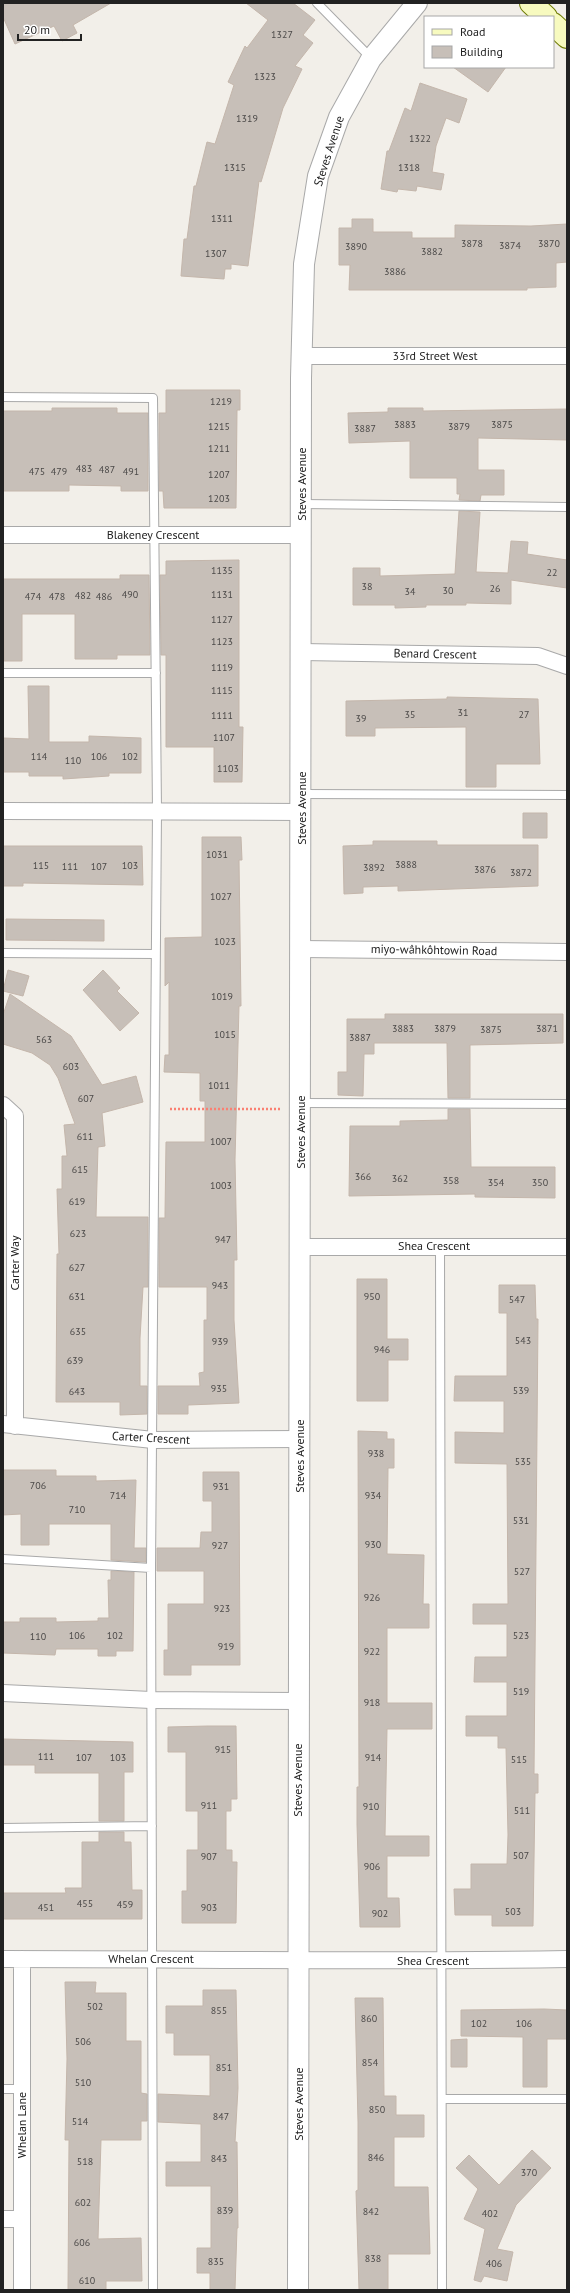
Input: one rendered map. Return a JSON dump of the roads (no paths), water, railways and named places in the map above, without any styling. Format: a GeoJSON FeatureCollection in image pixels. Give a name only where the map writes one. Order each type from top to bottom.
{"type":"FeatureCollection","features":[{"type":"Feature","properties":{"kind":"main road"},"geometry":{"type":"LineString","coordinates":[[531,3],[545,16]]}},
{"type":"Feature","properties":{"kind":"main road"},"geometry":{"type":"LineString","coordinates":[[554,25],[567,36]]}},
{"type":"Feature","properties":{"kind":"street","name":"Steves Avenue"},"geometry":{"type":"LineString","coordinates":[[298,2290],[302,356],[304,264],[318,176],[339,117],[371,59],[417,3]]}},
{"type":"Feature","properties":{"kind":"street","name":"33rd Street West"},"geometry":{"type":"LineString","coordinates":[[302,356],[567,356]]}},
{"type":"Feature","properties":{"kind":"street","name":"Blakeney Crescent"},"geometry":{"type":"LineString","coordinates":[[3,535],[302,535]]}},
{"type":"Feature","properties":{"kind":"street","name":"Benard Crescent"},"geometry":{"type":"LineString","coordinates":[[302,652],[538,656],[567,666]]}},
{"type":"Feature","properties":{"kind":"street"},"geometry":{"type":"LineString","coordinates":[[3,811],[157,811],[302,803]]}},
{"type":"Feature","properties":{"kind":"street","name":"miyo-wâhkôhtowin Road"},"geometry":{"type":"LineString","coordinates":[[301,949],[567,952]]}},
{"type":"Feature","properties":{"kind":"street","name":"Carter Way"},"geometry":{"type":"LineString","coordinates":[[3,1105],[15,1116],[9,1425]]}},
{"type":"Feature","properties":{"kind":"street","name":"Shea Crescent"},"geometry":{"type":"LineString","coordinates":[[301,1247],[567,1247]]}},
{"type":"Feature","properties":{"kind":"street","name":"Carter Crescent"},"geometry":{"type":"LineString","coordinates":[[9,1425],[153,1440],[300,1439]]}},
{"type":"Feature","properties":{"kind":"street"},"geometry":{"type":"LineString","coordinates":[[3,1693],[151,1700],[299,1701]]}},
{"type":"Feature","properties":{"kind":"street","name":"Whelan Crescent"},"geometry":{"type":"LineString","coordinates":[[3,1959],[298,1961]]}},
{"type":"Feature","properties":{"kind":"street","name":"Whelan Lane"},"geometry":{"type":"LineString","coordinates":[[22,1959],[22,2290]]}},
{"type":"Feature","properties":{"kind":"street","name":"Shea Crescent"},"geometry":{"type":"LineString","coordinates":[[298,1961],[567,1960]]}},
{"type":"Feature","properties":{"kind":"street"},"geometry":{"type":"LineString","coordinates":[[3,2219],[22,2219]]}},
{"type":"Feature","properties":{"kind":"lane"},"geometry":{"type":"LineString","coordinates":[[317,3],[371,59]]}},
{"type":"Feature","properties":{"kind":"lane"},"geometry":{"type":"LineString","coordinates":[[3,397],[153,398],[157,811],[151,1568],[153,2290]]}},
{"type":"Feature","properties":{"kind":"lane"},"geometry":{"type":"LineString","coordinates":[[302,504],[567,507]]}},
{"type":"Feature","properties":{"kind":"lane"},"geometry":{"type":"LineString","coordinates":[[3,674],[156,674]]}},
{"type":"Feature","properties":{"kind":"lane"},"geometry":{"type":"LineString","coordinates":[[302,803],[567,795]]}},
{"type":"Feature","properties":{"kind":"lane"},"geometry":{"type":"LineString","coordinates":[[3,953],[155,954]]}},
{"type":"Feature","properties":{"kind":"lane"},"geometry":{"type":"LineString","coordinates":[[301,1103],[567,1104]]}},
{"type":"Feature","properties":{"kind":"lane"},"geometry":{"type":"LineString","coordinates":[[440,1246],[442,2290]]}},
{"type":"Feature","properties":{"kind":"lane"},"geometry":{"type":"LineString","coordinates":[[3,1559],[151,1568]]}},
{"type":"Feature","properties":{"kind":"lane"},"geometry":{"type":"LineString","coordinates":[[3,1828],[152,1826]]}},
{"type":"Feature","properties":{"kind":"lane"},"geometry":{"type":"LineString","coordinates":[[3,2089],[23,2089]]}},
{"type":"Feature","properties":{"kind":"lane"},"geometry":{"type":"LineString","coordinates":[[442,2099],[567,2099]]}}]}
